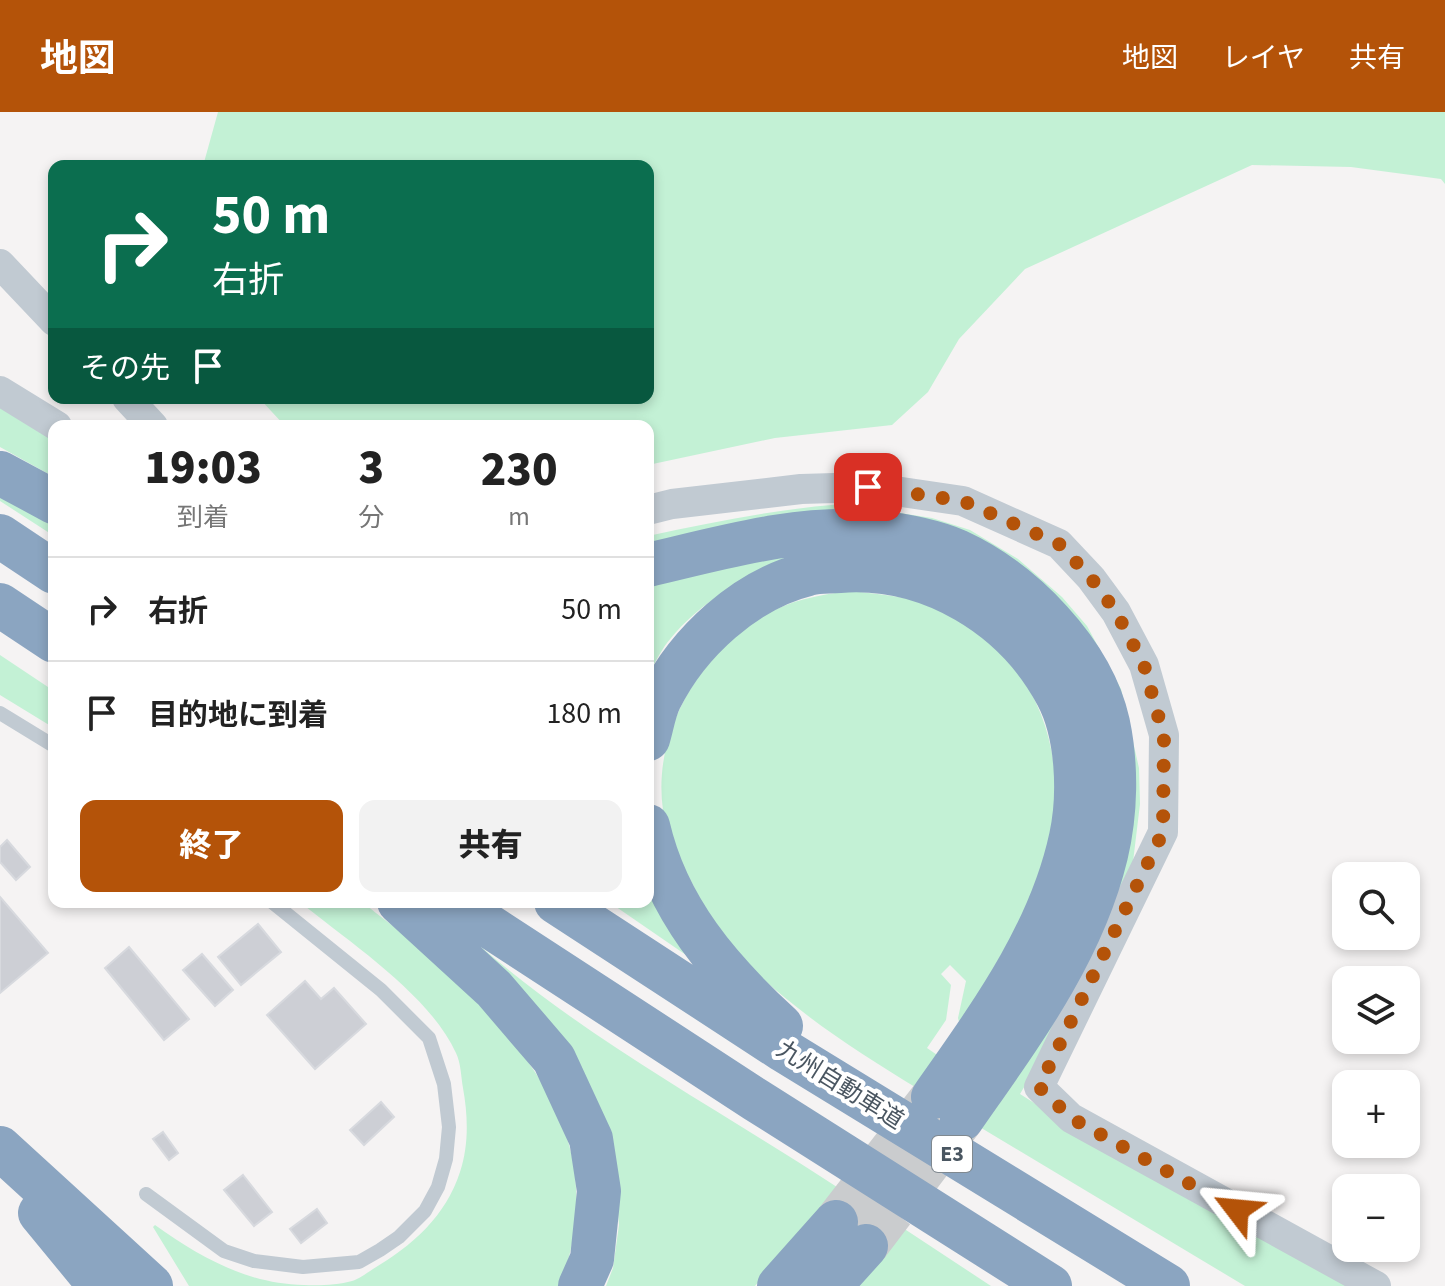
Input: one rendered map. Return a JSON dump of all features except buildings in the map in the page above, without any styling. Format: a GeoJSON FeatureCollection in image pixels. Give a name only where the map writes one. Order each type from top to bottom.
{"type":"FeatureCollection","features":[{"type":"Feature","properties":{"kind":"highway"},"geometry":{"type":"LineString","coordinates":[[0,473],[48,499]]}},
{"type":"Feature","properties":{"kind":"highway"},"geometry":{"type":"LineString","coordinates":[[654,564],[777,537],[872,532],[915,538],[956,551],[994,572],[1031,600],[1063,635],[1090,676],[1108,721],[1114,763],[1113,809],[1106,854],[1077,937],[1028,1024],[947,1108],[1036,935],[1059,881],[1072,836],[1076,792],[1073,744],[1058,697],[1030,655],[995,619],[955,594],[907,575],[857,570],[809,573],[766,590],[725,617],[688,655],[659,700],[654,718]]}},
{"type":"Feature","properties":{"kind":"highway"},"geometry":{"type":"LineString","coordinates":[[0,536],[48,568]]}},
{"type":"Feature","properties":{"kind":"highway"},"geometry":{"type":"LineString","coordinates":[[0,605],[48,637]]}},
{"type":"Feature","properties":{"kind":"highway"},"geometry":{"type":"LineString","coordinates":[[654,851],[677,905],[708,951],[790,1045]]}},
{"type":"Feature","properties":{"kind":"highway"},"geometry":{"type":"LineString","coordinates":[[406,908],[494,989],[554,1059],[591,1139],[599,1191],[592,1259],[580,1286]]}},
{"type":"Feature","properties":{"kind":"highway","name":"E3"},"geometry":{"type":"LineString","coordinates":[[461,908],[1050,1286]]}},
{"type":"Feature","properties":{"kind":"highway","name":"九州自動車道"},"geometry":{"type":"LineString","coordinates":[[566,908],[790,1045],[1168,1286]]}},
{"type":"Feature","properties":{"kind":"highway"},"geometry":{"type":"LineString","coordinates":[[0,1148],[151,1286]]}},
{"type":"Feature","properties":{"kind":"highway"},"geometry":{"type":"LineString","coordinates":[[0,1165],[100,1286]]}},
{"type":"Feature","properties":{"kind":"highway"},"geometry":{"type":"LineString","coordinates":[[779,1286],[851,1234],[830,1286]]}},
{"type":"Feature","properties":{"kind":"street"},"geometry":{"type":"LineString","coordinates":[[0,264],[48,315]]}},
{"type":"Feature","properties":{"kind":"street"},"geometry":{"type":"LineString","coordinates":[[0,391],[48,420]]}},
{"type":"Feature","properties":{"kind":"street"},"geometry":{"type":"LineString","coordinates":[[133,404],[147,420]]}},
{"type":"Feature","properties":{"kind":"street"},"geometry":{"type":"LineString","coordinates":[[654,508],[801,489],[868,487],[963,501],[1059,544],[1091,578],[1116,612],[1144,665],[1164,735],[1163,832],[1039,1087],[1071,1118],[1376,1286]]}},
{"type":"Feature","properties":{"kind":"lane"},"geometry":{"type":"LineString","coordinates":[[0,713],[48,742]]}},
{"type":"Feature","properties":{"kind":"lane"},"geometry":{"type":"LineString","coordinates":[[146,1194],[224,1251],[254,1261],[303,1267],[359,1262],[380,1250],[399,1237],[425,1211],[438,1187],[446,1159],[449,1127],[444,1084],[429,1038],[381,990],[279,908]]}},
{"type":"Feature","properties":{"kind":"green space"},"geometry":{"type":"Polygon","coordinates":[[[218,112],[1445,112],[1445,184],[1441,179],[1351,167],[1252,165],[1025,269],[959,339],[928,392],[892,425],[775,438],[654,464],[654,420],[279,420],[265,404],[654,404],[654,160],[205,160],[218,112]]]}},
{"type":"Feature","properties":{"kind":"green space"},"geometry":{"type":"Polygon","coordinates":[[[0,400],[48,430],[48,474],[0,447],[0,400]]]}},
{"type":"Feature","properties":{"kind":"green space"},"geometry":{"type":"Polygon","coordinates":[[[0,496],[48,523],[48,532],[0,501],[0,496]]]}},
{"type":"Feature","properties":{"kind":"green space"},"geometry":{"type":"Polygon","coordinates":[[[843,504],[932,518],[970,530],[1018,559],[1062,597],[1087,626],[1121,689],[1139,768],[1140,804],[1133,862],[1074,1003],[1020,1094],[1069,1125],[1332,1259],[1332,1262],[1338,1262],[1385,1286],[1245,1286],[978,1126],[1113,881],[1000,559],[654,550],[654,535],[769,513],[843,504]]]}},
{"type":"Feature","properties":{"kind":"green space"},"geometry":{"type":"Polygon","coordinates":[[[796,553],[798,557],[763,571],[713,599],[684,624],[654,665],[654,584],[796,553]]]}},
{"type":"Feature","properties":{"kind":"green space"},"geometry":{"type":"Polygon","coordinates":[[[850,591],[892,596],[933,606],[973,628],[1005,656],[1029,689],[1045,726],[1054,767],[1055,809],[1049,852],[1036,894],[960,1026],[958,1018],[966,981],[950,965],[941,974],[951,985],[946,1020],[927,1048],[943,1059],[920,1090],[809,1017],[721,940],[673,847],[662,801],[662,770],[668,739],[695,682],[715,657],[738,635],[773,610],[805,599],[850,591]]]}},
{"type":"Feature","properties":{"kind":"green space"},"geometry":{"type":"Polygon","coordinates":[[[0,655],[48,687],[48,724],[0,695],[0,655]]]}},
{"type":"Feature","properties":{"kind":"green space"},"geometry":{"type":"Polygon","coordinates":[[[654,903],[686,955],[618,908],[654,908],[654,903]]]}},
{"type":"Feature","properties":{"kind":"green space"},"geometry":{"type":"Polygon","coordinates":[[[308,908],[370,908],[422,950],[473,998],[533,1069],[555,1107],[570,1147],[576,1189],[573,1236],[560,1286],[189,1286],[153,1227],[155,1225],[207,1258],[263,1280],[315,1285],[341,1283],[360,1277],[414,1240],[446,1202],[460,1172],[466,1141],[465,1099],[458,1057],[444,1031],[427,1010],[387,971],[308,908]]]}},
{"type":"Feature","properties":{"kind":"green space"},"geometry":{"type":"Polygon","coordinates":[[[480,946],[610,1044],[840,1189],[755,1286],[606,1286],[613,1268],[619,1225],[612,1135],[480,946]]]}},
{"type":"Feature","properties":{"kind":"green space"},"geometry":{"type":"Polygon","coordinates":[[[903,1228],[991,1286],[856,1286],[903,1228]]]}},
{"type":"Feature","properties":{"kind":"tunnel"},"geometry":{"type":"LineString","coordinates":[[836,1222],[932,1098]]}},
{"type":"Feature","properties":{"kind":"tunnel"},"geometry":{"type":"LineString","coordinates":[[866,1246],[962,1119]]}},
{"type":"Feature","properties":{"kind":"route"},"geometry":{"type":"LineString","coordinates":[[868,487],[963,501],[1059,544],[1091,578],[1116,612],[1144,665],[1164,735],[1163,832],[1039,1087],[1071,1118],[1237,1210]]}}]}
